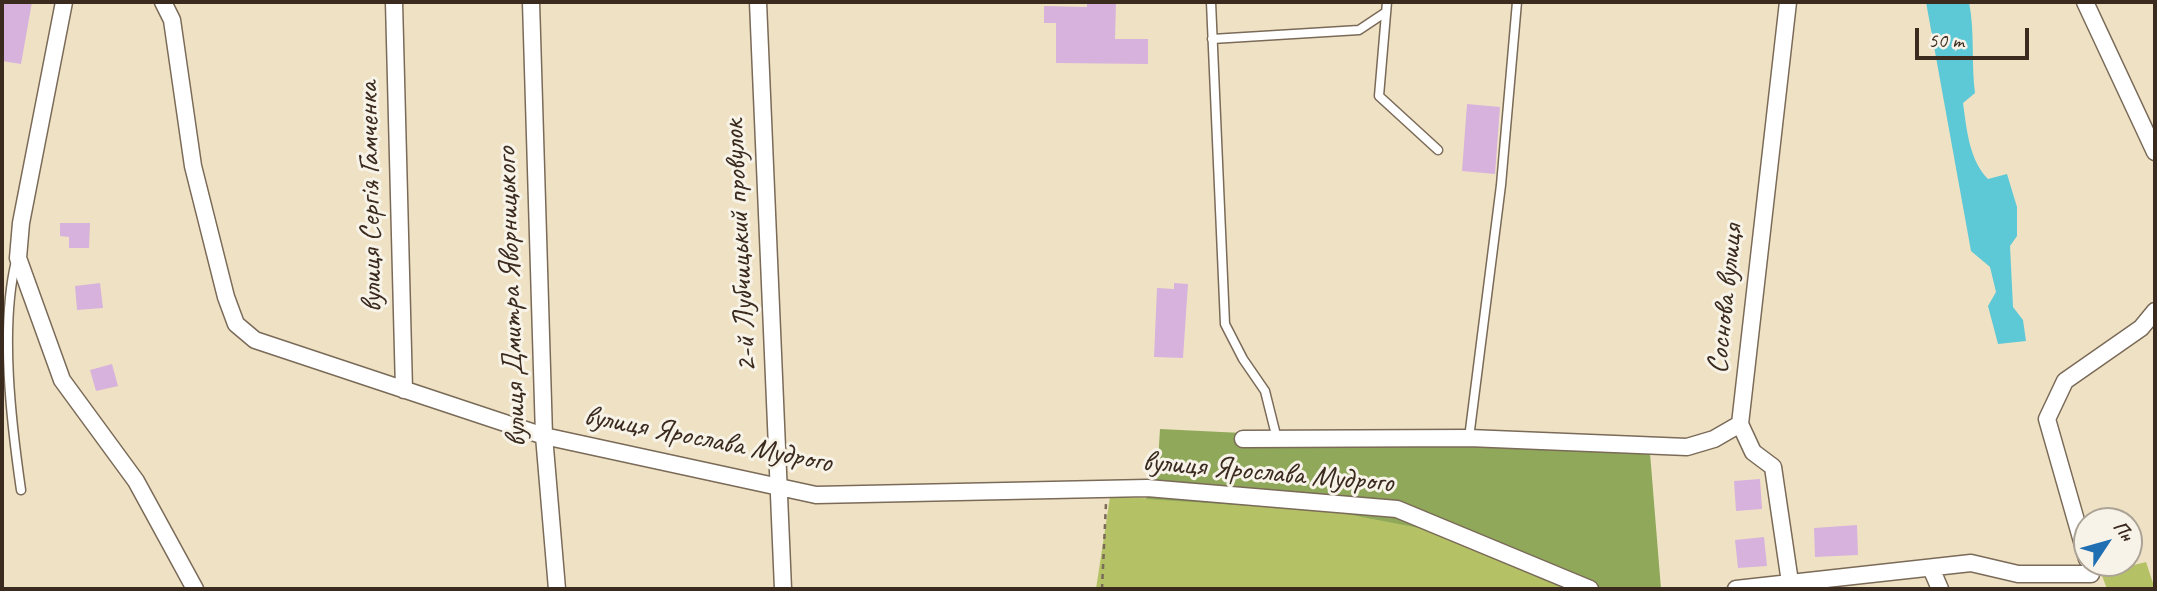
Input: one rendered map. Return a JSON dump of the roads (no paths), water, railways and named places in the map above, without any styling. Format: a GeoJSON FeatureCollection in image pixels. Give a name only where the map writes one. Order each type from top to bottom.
{"type":"FeatureCollection","features":[{"type":"Feature","properties":{"kind":"street"},"geometry":{"type":"LineString","coordinates":[[64,2],[21,223],[18,258],[62,380],[136,481],[195,589]]}},
{"type":"Feature","properties":{"kind":"street","name":"вулиця Ярослава Мудрого"},"geometry":{"type":"LineString","coordinates":[[163,2],[172,20],[193,166],[226,297],[236,324],[255,340],[544,436],[816,495],[1147,488],[1397,509],[1590,589]]}},
{"type":"Feature","properties":{"kind":"street","name":"вулиця Сергія Гамченка"},"geometry":{"type":"LineString","coordinates":[[394,2],[404,390]]}},
{"type":"Feature","properties":{"kind":"street","name":"вулиця Дмитра Яворницького"},"geometry":{"type":"LineString","coordinates":[[531,2],[544,436],[557,589]]}},
{"type":"Feature","properties":{"kind":"street","name":"2-й Лубчицький провулок"},"geometry":{"type":"LineString","coordinates":[[758,2],[781,488],[783,589]]}},
{"type":"Feature","properties":{"kind":"street","name":"Соснова вулиця"},"geometry":{"type":"LineString","coordinates":[[1740,424],[1788,2]]}},
{"type":"Feature","properties":{"kind":"street"},"geometry":{"type":"LineString","coordinates":[[2085,2],[2155,152]]}},
{"type":"Feature","properties":{"kind":"street"},"geometry":{"type":"LineString","coordinates":[[2073,509],[2047,419],[2065,381],[2141,328],[2155,311]]}},
{"type":"Feature","properties":{"kind":"street"},"geometry":{"type":"LineString","coordinates":[[1243,439],[1469,438],[1687,447],[1714,439],[1740,424],[1754,452],[1773,467],[1790,586]]}},
{"type":"Feature","properties":{"kind":"street"},"geometry":{"type":"LineString","coordinates":[[1736,589],[1790,586],[1971,563],[2018,574],[2073,572]]}},
{"type":"Feature","properties":{"kind":"street"},"geometry":{"type":"LineString","coordinates":[[1931,568],[1940,589]]}},
{"type":"Feature","properties":{"kind":"lane"},"geometry":{"type":"LineString","coordinates":[[1211,2],[1225,324],[1242,359],[1265,391],[1277,439]]}},
{"type":"Feature","properties":{"kind":"lane"},"geometry":{"type":"LineString","coordinates":[[1387,2],[1378,96],[1438,150]]}},
{"type":"Feature","properties":{"kind":"lane"},"geometry":{"type":"LineString","coordinates":[[1469,438],[1501,186],[1517,2]]}},
{"type":"Feature","properties":{"kind":"lane"},"geometry":{"type":"LineString","coordinates":[[1212,39],[1359,30],[1386,12]]}},
{"type":"Feature","properties":{"kind":"lane"},"geometry":{"type":"LineString","coordinates":[[18,258],[8,283],[4,379],[20,490]]}},
{"type":"Feature","properties":{"kind":"water"},"geometry":{"type":"Polygon","coordinates":[[[1926,2],[1969,2],[1975,93],[1963,103],[1966,124],[1977,163],[1988,179],[2007,174],[2017,207],[2017,236],[2010,246],[2013,307],[2023,320],[2026,341],[1998,344],[1988,306],[1996,292],[1990,267],[1971,251],[1926,2]]]}}]}
